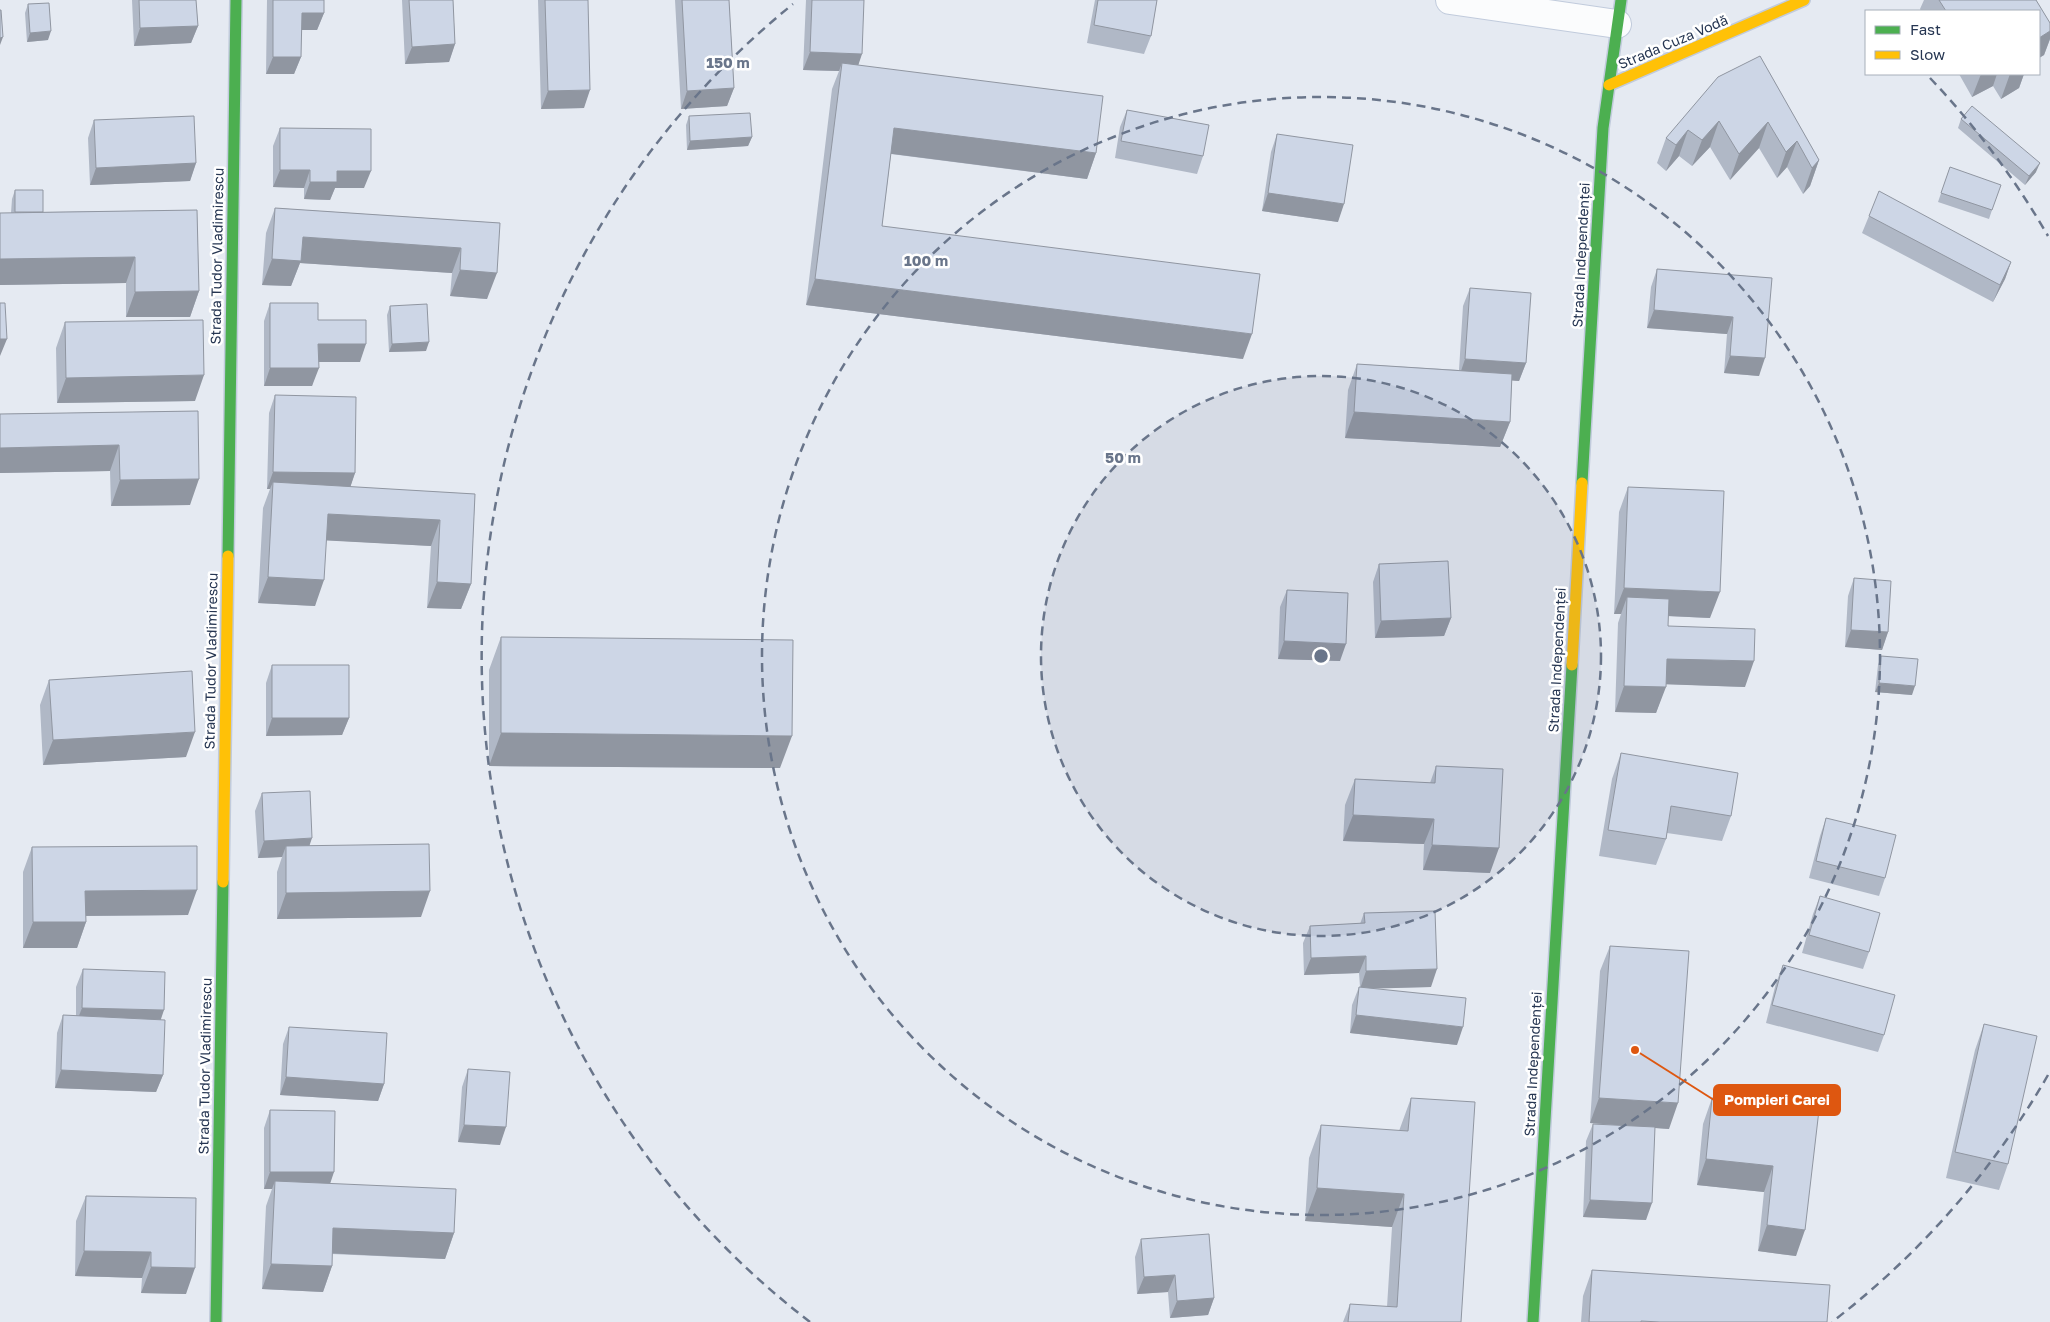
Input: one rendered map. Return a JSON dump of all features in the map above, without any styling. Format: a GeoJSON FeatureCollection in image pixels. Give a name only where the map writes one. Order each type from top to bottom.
{"type":"FeatureCollection","features":[{"type":"Feature","properties":{"kind":"street","name":"Strada Tudor Vladimirescu"},"geometry":{"type":"LineString","coordinates":[[216,1322],[236,0]]}},
{"type":"Feature","properties":{"kind":"street"},"geometry":{"type":"LineString","coordinates":[[1450,0],[1619,12]]}},
{"type":"Feature","properties":{"kind":"street","name":"Strada Cuza Vodă"},"geometry":{"type":"LineString","coordinates":[[1609,85],[1804,0]]}},
{"type":"Feature","properties":{"kind":"street","name":"Strada Independenței"},"geometry":{"type":"LineString","coordinates":[[1533,1322],[1602,148],[1619,12]]}},
{"type":"Feature","properties":{"kind":"building"},"geometry":{"type":"Polygon","coordinates":[[[139,0],[196,0],[198,26],[140,28],[139,0]]]}},
{"type":"Feature","properties":{"kind":"building"},"geometry":{"type":"Polygon","coordinates":[[[273,0],[324,0],[324,13],[302,13],[301,57],[273,57],[273,0]]]}},
{"type":"Feature","properties":{"kind":"building"},"geometry":{"type":"Polygon","coordinates":[[[409,0],[453,0],[455,44],[412,47],[409,0]]]}},
{"type":"Feature","properties":{"kind":"building"},"geometry":{"type":"Polygon","coordinates":[[[545,0],[588,0],[590,90],[548,91],[545,0]]]}},
{"type":"Feature","properties":{"kind":"building"},"geometry":{"type":"Polygon","coordinates":[[[682,0],[729,0],[734,88],[687,91],[682,0]]]}},
{"type":"Feature","properties":{"kind":"building"},"geometry":{"type":"Polygon","coordinates":[[[812,0],[864,0],[862,54],[810,52],[812,0]]]}},
{"type":"Feature","properties":{"kind":"building"},"geometry":{"type":"Polygon","coordinates":[[[1098,0],[1157,0],[1151,36],[1094,25],[1098,0]]]}},
{"type":"Feature","properties":{"kind":"building"},"geometry":{"type":"Polygon","coordinates":[[[1939,0],[2036,0],[2050,23],[2050,31],[2040,37],[2040,10],[1945,10],[1939,0]]]}},
{"type":"Feature","properties":{"kind":"building"},"geometry":{"type":"Polygon","coordinates":[[[49,3],[51,31],[30,33],[28,4],[49,3]]]}},
{"type":"Feature","properties":{"kind":"building"},"geometry":{"type":"Polygon","coordinates":[[[0,10],[3,37],[0,38],[0,10]]]}},
{"type":"Feature","properties":{"kind":"building"},"geometry":{"type":"Polygon","coordinates":[[[1760,56],[1819,160],[1812,168],[1797,141],[1786,152],[1768,122],[1739,154],[1719,121],[1702,140],[1688,130],[1676,145],[1666,138],[1718,77],[1760,56]]]}},
{"type":"Feature","properties":{"kind":"building"},"geometry":{"type":"Polygon","coordinates":[[[842,63],[1103,96],[1096,153],[894,128],[882,226],[1260,274],[1252,334],[815,279],[842,63]]]}},
{"type":"Feature","properties":{"kind":"building"},"geometry":{"type":"Polygon","coordinates":[[[1972,106],[2040,163],[2029,176],[1961,119],[1972,106]]]}},
{"type":"Feature","properties":{"kind":"building"},"geometry":{"type":"Polygon","coordinates":[[[1127,110],[1209,125],[1203,156],[1121,141],[1127,110]]]}},
{"type":"Feature","properties":{"kind":"building"},"geometry":{"type":"Polygon","coordinates":[[[750,113],[752,137],[690,141],[689,116],[750,113]]]}},
{"type":"Feature","properties":{"kind":"building"},"geometry":{"type":"Polygon","coordinates":[[[194,116],[196,163],[96,168],[94,120],[194,116]]]}},
{"type":"Feature","properties":{"kind":"building"},"geometry":{"type":"Polygon","coordinates":[[[280,128],[371,129],[371,171],[337,171],[337,182],[310,182],[310,170],[280,170],[280,128]]]}},
{"type":"Feature","properties":{"kind":"building"},"geometry":{"type":"Polygon","coordinates":[[[1277,134],[1353,145],[1344,204],[1268,193],[1277,134]]]}},
{"type":"Feature","properties":{"kind":"building"},"geometry":{"type":"Polygon","coordinates":[[[1950,167],[2001,185],[1992,210],[1941,193],[1950,167]]]}},
{"type":"Feature","properties":{"kind":"building"},"geometry":{"type":"Polygon","coordinates":[[[15,190],[43,190],[43,212],[15,212],[15,190]]]}},
{"type":"Feature","properties":{"kind":"building"},"geometry":{"type":"Polygon","coordinates":[[[1879,191],[2011,262],[2000,285],[1869,216],[1879,191]]]}},
{"type":"Feature","properties":{"kind":"building"},"geometry":{"type":"Polygon","coordinates":[[[275,208],[500,223],[497,273],[460,270],[461,248],[303,237],[301,261],[272,259],[275,208]]]}},
{"type":"Feature","properties":{"kind":"building"},"geometry":{"type":"Polygon","coordinates":[[[197,210],[199,291],[135,292],[135,257],[0,259],[0,213],[197,210]]]}},
{"type":"Feature","properties":{"kind":"building"},"geometry":{"type":"Polygon","coordinates":[[[1657,269],[1772,278],[1765,358],[1730,356],[1733,317],[1654,310],[1657,269]]]}},
{"type":"Feature","properties":{"kind":"building"},"geometry":{"type":"Polygon","coordinates":[[[1470,288],[1531,293],[1526,363],[1465,359],[1470,288]]]}},
{"type":"Feature","properties":{"kind":"building"},"geometry":{"type":"Polygon","coordinates":[[[0,303],[5,303],[7,339],[0,339],[0,303]]]}},
{"type":"Feature","properties":{"kind":"building"},"geometry":{"type":"Polygon","coordinates":[[[270,303],[318,303],[318,320],[366,320],[366,344],[318,344],[319,368],[270,368],[270,303]]]}},
{"type":"Feature","properties":{"kind":"building"},"geometry":{"type":"Polygon","coordinates":[[[427,304],[429,342],[392,344],[390,306],[427,304]]]}},
{"type":"Feature","properties":{"kind":"building"},"geometry":{"type":"Polygon","coordinates":[[[203,320],[204,375],[66,378],[65,322],[203,320]]]}},
{"type":"Feature","properties":{"kind":"building"},"geometry":{"type":"Polygon","coordinates":[[[1357,364],[1512,374],[1510,422],[1354,412],[1357,364]]]}},
{"type":"Feature","properties":{"kind":"building"},"geometry":{"type":"Polygon","coordinates":[[[275,395],[356,397],[355,473],[273,472],[275,395]]]}},
{"type":"Feature","properties":{"kind":"building"},"geometry":{"type":"Polygon","coordinates":[[[198,411],[199,479],[120,480],[119,445],[0,448],[0,414],[198,411]]]}},
{"type":"Feature","properties":{"kind":"building"},"geometry":{"type":"Polygon","coordinates":[[[273,482],[475,494],[471,584],[437,582],[440,520],[328,514],[324,580],[268,577],[273,482]]]}},
{"type":"Feature","properties":{"kind":"building"},"geometry":{"type":"Polygon","coordinates":[[[1628,487],[1724,491],[1720,592],[1624,588],[1628,487]]]}},
{"type":"Feature","properties":{"kind":"building"},"geometry":{"type":"Polygon","coordinates":[[[1448,561],[1451,618],[1381,621],[1379,564],[1448,561]]]}},
{"type":"Feature","properties":{"kind":"building"},"geometry":{"type":"Polygon","coordinates":[[[1854,578],[1891,581],[1888,632],[1851,630],[1854,578]]]}},
{"type":"Feature","properties":{"kind":"building"},"geometry":{"type":"Polygon","coordinates":[[[1287,590],[1348,593],[1346,644],[1284,641],[1287,590]]]}},
{"type":"Feature","properties":{"kind":"building"},"geometry":{"type":"Polygon","coordinates":[[[1627,597],[1669,599],[1668,626],[1755,629],[1754,661],[1667,659],[1666,687],[1624,686],[1627,597]]]}},
{"type":"Feature","properties":{"kind":"building"},"geometry":{"type":"Polygon","coordinates":[[[501,637],[793,640],[792,736],[501,733],[501,637]]]}},
{"type":"Feature","properties":{"kind":"building"},"geometry":{"type":"Polygon","coordinates":[[[1881,656],[1918,659],[1915,686],[1879,683],[1881,656]]]}},
{"type":"Feature","properties":{"kind":"building"},"geometry":{"type":"Polygon","coordinates":[[[272,665],[349,665],[349,718],[272,718],[272,665]]]}},
{"type":"Feature","properties":{"kind":"building"},"geometry":{"type":"Polygon","coordinates":[[[192,671],[195,732],[53,740],[49,680],[192,671]]]}},
{"type":"Feature","properties":{"kind":"building"},"geometry":{"type":"Polygon","coordinates":[[[1621,753],[1738,773],[1731,816],[1671,806],[1666,839],[1608,830],[1621,753]]]}},
{"type":"Feature","properties":{"kind":"building"},"geometry":{"type":"Polygon","coordinates":[[[1436,766],[1503,769],[1499,848],[1432,845],[1434,819],[1353,815],[1355,779],[1435,783],[1436,766]]]}},
{"type":"Feature","properties":{"kind":"building"},"geometry":{"type":"Polygon","coordinates":[[[310,791],[312,838],[264,841],[262,793],[310,791]]]}},
{"type":"Feature","properties":{"kind":"building"},"geometry":{"type":"Polygon","coordinates":[[[1826,818],[1896,835],[1885,878],[1816,861],[1826,818]]]}},
{"type":"Feature","properties":{"kind":"building"},"geometry":{"type":"Polygon","coordinates":[[[429,844],[430,891],[286,893],[286,846],[429,844]]]}},
{"type":"Feature","properties":{"kind":"building"},"geometry":{"type":"Polygon","coordinates":[[[197,846],[197,890],[85,891],[86,922],[33,922],[32,847],[197,846]]]}},
{"type":"Feature","properties":{"kind":"building"},"geometry":{"type":"Polygon","coordinates":[[[1820,896],[1880,913],[1869,952],[1809,935],[1820,896]]]}},
{"type":"Feature","properties":{"kind":"building"},"geometry":{"type":"Polygon","coordinates":[[[1435,911],[1437,969],[1366,971],[1366,956],[1311,958],[1310,926],[1365,923],[1364,913],[1435,911]]]}},
{"type":"Feature","properties":{"kind":"building"},"geometry":{"type":"Polygon","coordinates":[[[1610,946],[1689,951],[1678,1103],[1599,1098],[1610,946]]]}},
{"type":"Feature","properties":{"kind":"building"},"geometry":{"type":"Polygon","coordinates":[[[1783,965],[1895,995],[1884,1035],[1772,1005],[1783,965]]]}},
{"type":"Feature","properties":{"kind":"building"},"geometry":{"type":"Polygon","coordinates":[[[83,969],[165,972],[164,1010],[82,1008],[83,969]]]}},
{"type":"Feature","properties":{"kind":"building"},"geometry":{"type":"Polygon","coordinates":[[[1359,987],[1466,998],[1463,1027],[1356,1015],[1359,987]]]}},
{"type":"Feature","properties":{"kind":"building"},"geometry":{"type":"Polygon","coordinates":[[[63,1015],[165,1020],[163,1075],[61,1070],[63,1015]]]}},
{"type":"Feature","properties":{"kind":"building"},"geometry":{"type":"Polygon","coordinates":[[[1984,1024],[2037,1036],[2008,1164],[1955,1152],[1984,1024]]]}},
{"type":"Feature","properties":{"kind":"building"},"geometry":{"type":"Polygon","coordinates":[[[289,1027],[387,1033],[384,1084],[286,1077],[289,1027]]]}},
{"type":"Feature","properties":{"kind":"building"},"geometry":{"type":"Polygon","coordinates":[[[468,1069],[510,1072],[506,1127],[464,1125],[468,1069]]]}},
{"type":"Feature","properties":{"kind":"building"},"geometry":{"type":"Polygon","coordinates":[[[1411,1098],[1475,1102],[1461,1322],[1348,1322],[1350,1304],[1397,1307],[1404,1194],[1317,1188],[1321,1125],[1408,1131],[1411,1098]]]}},
{"type":"Feature","properties":{"kind":"building"},"geometry":{"type":"Polygon","coordinates":[[[1712,1098],[1819,1110],[1805,1230],[1767,1225],[1773,1166],[1706,1159],[1712,1098]]]}},
{"type":"Feature","properties":{"kind":"building"},"geometry":{"type":"Polygon","coordinates":[[[270,1110],[335,1111],[334,1172],[270,1172],[270,1110]]]}},
{"type":"Feature","properties":{"kind":"building"},"geometry":{"type":"Polygon","coordinates":[[[1593,1124],[1655,1127],[1652,1203],[1590,1200],[1593,1124]]]}},
{"type":"Feature","properties":{"kind":"building"},"geometry":{"type":"Polygon","coordinates":[[[275,1181],[456,1189],[454,1233],[333,1228],[332,1266],[271,1264],[275,1181]]]}},
{"type":"Feature","properties":{"kind":"building"},"geometry":{"type":"Polygon","coordinates":[[[86,1196],[196,1198],[195,1268],[151,1267],[151,1252],[84,1251],[86,1196]]]}},
{"type":"Feature","properties":{"kind":"building"},"geometry":{"type":"Polygon","coordinates":[[[1209,1234],[1214,1298],[1177,1301],[1175,1275],[1144,1277],[1141,1239],[1209,1234]]]}},
{"type":"Feature","properties":{"kind":"building"},"geometry":{"type":"Polygon","coordinates":[[[1592,1270],[1830,1285],[1827,1322],[1589,1322],[1592,1270]]]}},
{"type":"Feature","properties":{"kind":"traffic: fast"},"geometry":{"type":"LineString","coordinates":[[228,556],[236,0]]}},
{"type":"Feature","properties":{"kind":"traffic: fast"},"geometry":{"type":"LineString","coordinates":[[1582,483],[1603,128],[1621,0]]}},
{"type":"Feature","properties":{"kind":"traffic: fast"},"geometry":{"type":"LineString","coordinates":[[1533,1322],[1572,665]]}},
{"type":"Feature","properties":{"kind":"traffic: fast"},"geometry":{"type":"LineString","coordinates":[[216,1322],[223,882]]}},
{"type":"Feature","properties":{"kind":"traffic: slow"},"geometry":{"type":"LineString","coordinates":[[1609,85],[1804,0]]}},
{"type":"Feature","properties":{"kind":"traffic: slow"},"geometry":{"type":"LineString","coordinates":[[1572,665],[1582,483]]}},
{"type":"Feature","properties":{"kind":"traffic: slow"},"geometry":{"type":"LineString","coordinates":[[223,882],[228,556]]}},
{"type":"Feature","properties":{"kind":"place","name":"Pompieri Carei"},"geometry":{"type":"Point","coordinates":[1635,1050]}}]}
